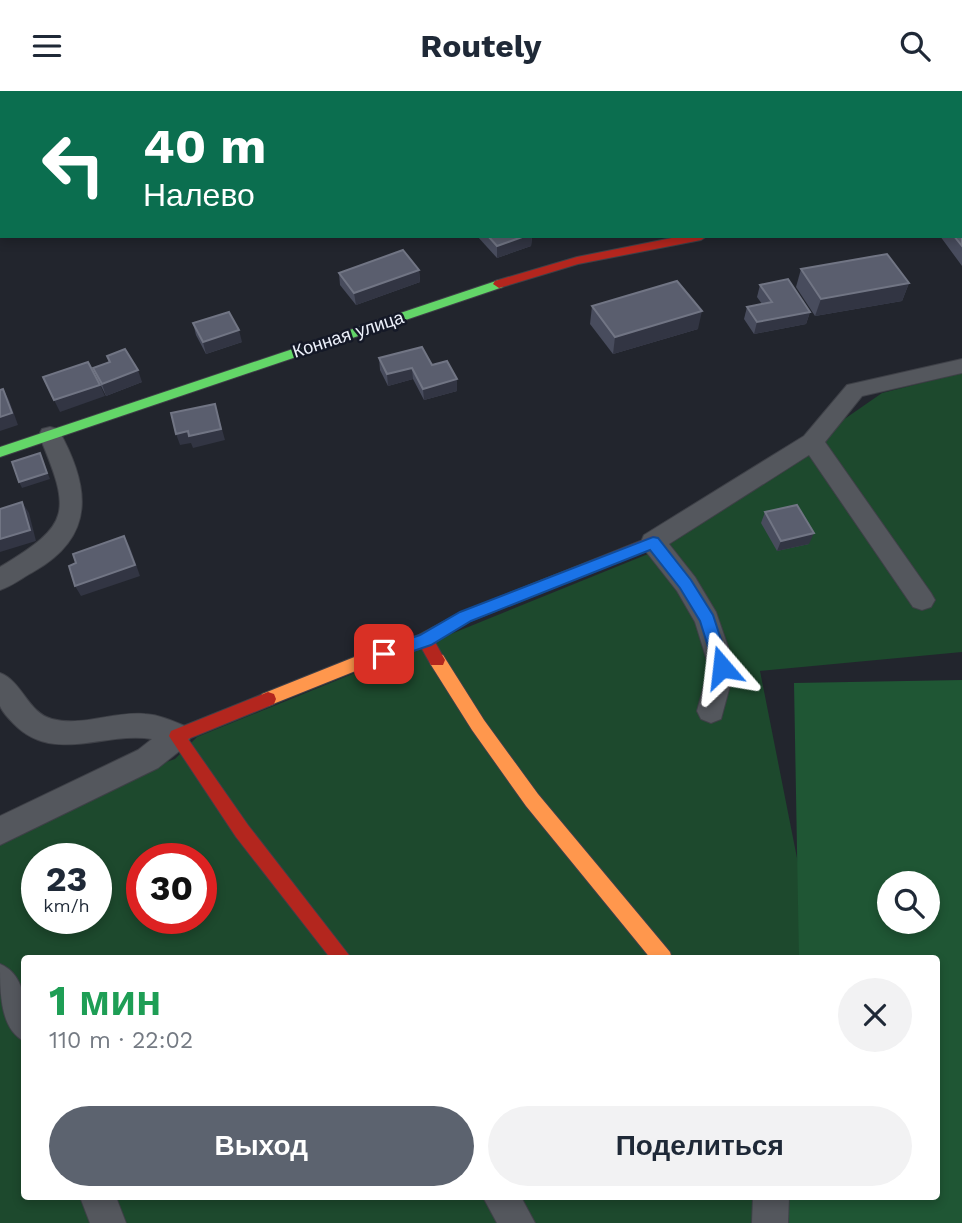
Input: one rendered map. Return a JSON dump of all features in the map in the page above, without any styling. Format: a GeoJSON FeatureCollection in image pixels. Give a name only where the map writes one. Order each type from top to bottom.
{"type":"FeatureCollection","features":[{"type":"Feature","properties":{"kind":"street","name":"Конная улица"},"geometry":{"type":"LineString","coordinates":[[0,452],[506,282],[577,261],[691,238]]}},
{"type":"Feature","properties":{"kind":"street"},"geometry":{"type":"LineString","coordinates":[[0,831],[148,759],[177,736],[363,661],[425,640],[465,617],[653,542],[812,442],[855,390],[962,366]]}},
{"type":"Feature","properties":{"kind":"street"},"geometry":{"type":"LineString","coordinates":[[0,580],[42,554],[65,533],[73,513],[69,485],[50,435]]}},
{"type":"Feature","properties":{"kind":"street"},"geometry":{"type":"LineString","coordinates":[[812,442],[922,600]]}},
{"type":"Feature","properties":{"kind":"street"},"geometry":{"type":"LineString","coordinates":[[653,542],[686,584],[707,619],[722,667],[711,711]]}},
{"type":"Feature","properties":{"kind":"street"},"geometry":{"type":"LineString","coordinates":[[425,640],[478,725],[532,800],[660,955]]}},
{"type":"Feature","properties":{"kind":"street"},"geometry":{"type":"LineString","coordinates":[[0,685],[26,718],[45,730],[77,734],[124,726],[162,726],[177,736],[242,831],[340,955]]}},
{"type":"Feature","properties":{"kind":"street"},"geometry":{"type":"LineString","coordinates":[[0,980],[21,1019]]}},
{"type":"Feature","properties":{"kind":"street"},"geometry":{"type":"LineString","coordinates":[[99,1200],[108,1223]]}},
{"type":"Feature","properties":{"kind":"street"},"geometry":{"type":"LineString","coordinates":[[502,1200],[517,1223]]}},
{"type":"Feature","properties":{"kind":"street"},"geometry":{"type":"LineString","coordinates":[[770,1223],[771,1200]]}},
{"type":"Feature","properties":{"kind":"green space"},"geometry":{"type":"Polygon","coordinates":[[[962,373],[962,652],[760,671],[816,955],[21,955],[21,1200],[821,1200],[820,1223],[0,1223],[0,819],[175,759],[197,737],[653,552],[882,393],[962,373]]]}},
{"type":"Feature","properties":{"kind":"green space"},"geometry":{"type":"Polygon","coordinates":[[[962,680],[962,1223],[765,1223],[769,1200],[940,1200],[940,955],[799,955],[794,683],[962,680]]]}},
{"type":"Feature","properties":{"kind":"building"},"geometry":{"type":"Polygon","coordinates":[[[490,238],[519,238],[497,246],[490,238]]]}},
{"type":"Feature","properties":{"kind":"building"},"geometry":{"type":"Polygon","coordinates":[[[403,250],[419,270],[354,293],[339,273],[403,250]]]}},
{"type":"Feature","properties":{"kind":"building"},"geometry":{"type":"Polygon","coordinates":[[[887,254],[909,283],[821,299],[801,269],[887,254]]]}},
{"type":"Feature","properties":{"kind":"building"},"geometry":{"type":"Polygon","coordinates":[[[788,279],[810,312],[757,322],[747,307],[772,302],[760,285],[788,279]]]}},
{"type":"Feature","properties":{"kind":"building"},"geometry":{"type":"Polygon","coordinates":[[[677,281],[702,311],[615,337],[592,306],[677,281]]]}},
{"type":"Feature","properties":{"kind":"building"},"geometry":{"type":"Polygon","coordinates":[[[229,312],[239,330],[203,342],[193,323],[229,312]]]}},
{"type":"Feature","properties":{"kind":"building"},"geometry":{"type":"Polygon","coordinates":[[[422,347],[432,365],[447,361],[457,379],[423,389],[412,368],[387,374],[379,358],[422,347]]]}},
{"type":"Feature","properties":{"kind":"building"},"geometry":{"type":"Polygon","coordinates":[[[125,349],[138,370],[102,384],[93,368],[110,362],[107,356],[125,349]]]}},
{"type":"Feature","properties":{"kind":"building"},"geometry":{"type":"Polygon","coordinates":[[[88,362],[100,385],[54,400],[43,377],[88,362]]]}},
{"type":"Feature","properties":{"kind":"building"},"geometry":{"type":"Polygon","coordinates":[[[3,389],[12,413],[0,417],[0,390],[3,389]]]}},
{"type":"Feature","properties":{"kind":"building"},"geometry":{"type":"Polygon","coordinates":[[[215,404],[221,429],[189,436],[188,431],[176,434],[171,413],[215,404]]]}},
{"type":"Feature","properties":{"kind":"building"},"geometry":{"type":"Polygon","coordinates":[[[40,453],[47,473],[19,482],[12,462],[40,453]]]}},
{"type":"Feature","properties":{"kind":"building"},"geometry":{"type":"Polygon","coordinates":[[[22,502],[30,530],[0,539],[0,509],[22,502]]]}},
{"type":"Feature","properties":{"kind":"building"},"geometry":{"type":"Polygon","coordinates":[[[797,505],[814,533],[781,541],[765,512],[797,505]]]}},
{"type":"Feature","properties":{"kind":"building"},"geometry":{"type":"Polygon","coordinates":[[[124,536],[135,565],[75,586],[69,566],[76,563],[73,554],[124,536]]]}},
{"type":"Feature","properties":{"kind":"traffic: fast"},"geometry":{"type":"LineString","coordinates":[[0,452],[499,284]]}},
{"type":"Feature","properties":{"kind":"traffic: slow"},"geometry":{"type":"LineString","coordinates":[[268,699],[363,661],[425,640]]}},
{"type":"Feature","properties":{"kind":"traffic: slow"},"geometry":{"type":"LineString","coordinates":[[437,660],[478,725],[532,800],[660,955]]}},
{"type":"Feature","properties":{"kind":"traffic: jam"},"geometry":{"type":"LineString","coordinates":[[499,284],[577,261],[691,238]]}},
{"type":"Feature","properties":{"kind":"traffic: jam"},"geometry":{"type":"LineString","coordinates":[[437,660],[425,640],[465,617],[653,542]]}},
{"type":"Feature","properties":{"kind":"traffic: jam"},"geometry":{"type":"LineString","coordinates":[[268,699],[177,736],[242,831],[340,955]]}},
{"type":"Feature","properties":{"kind":"route"},"geometry":{"type":"LineString","coordinates":[[384,654],[425,640],[465,617],[653,542],[686,584],[707,619],[722,667]]}}]}
